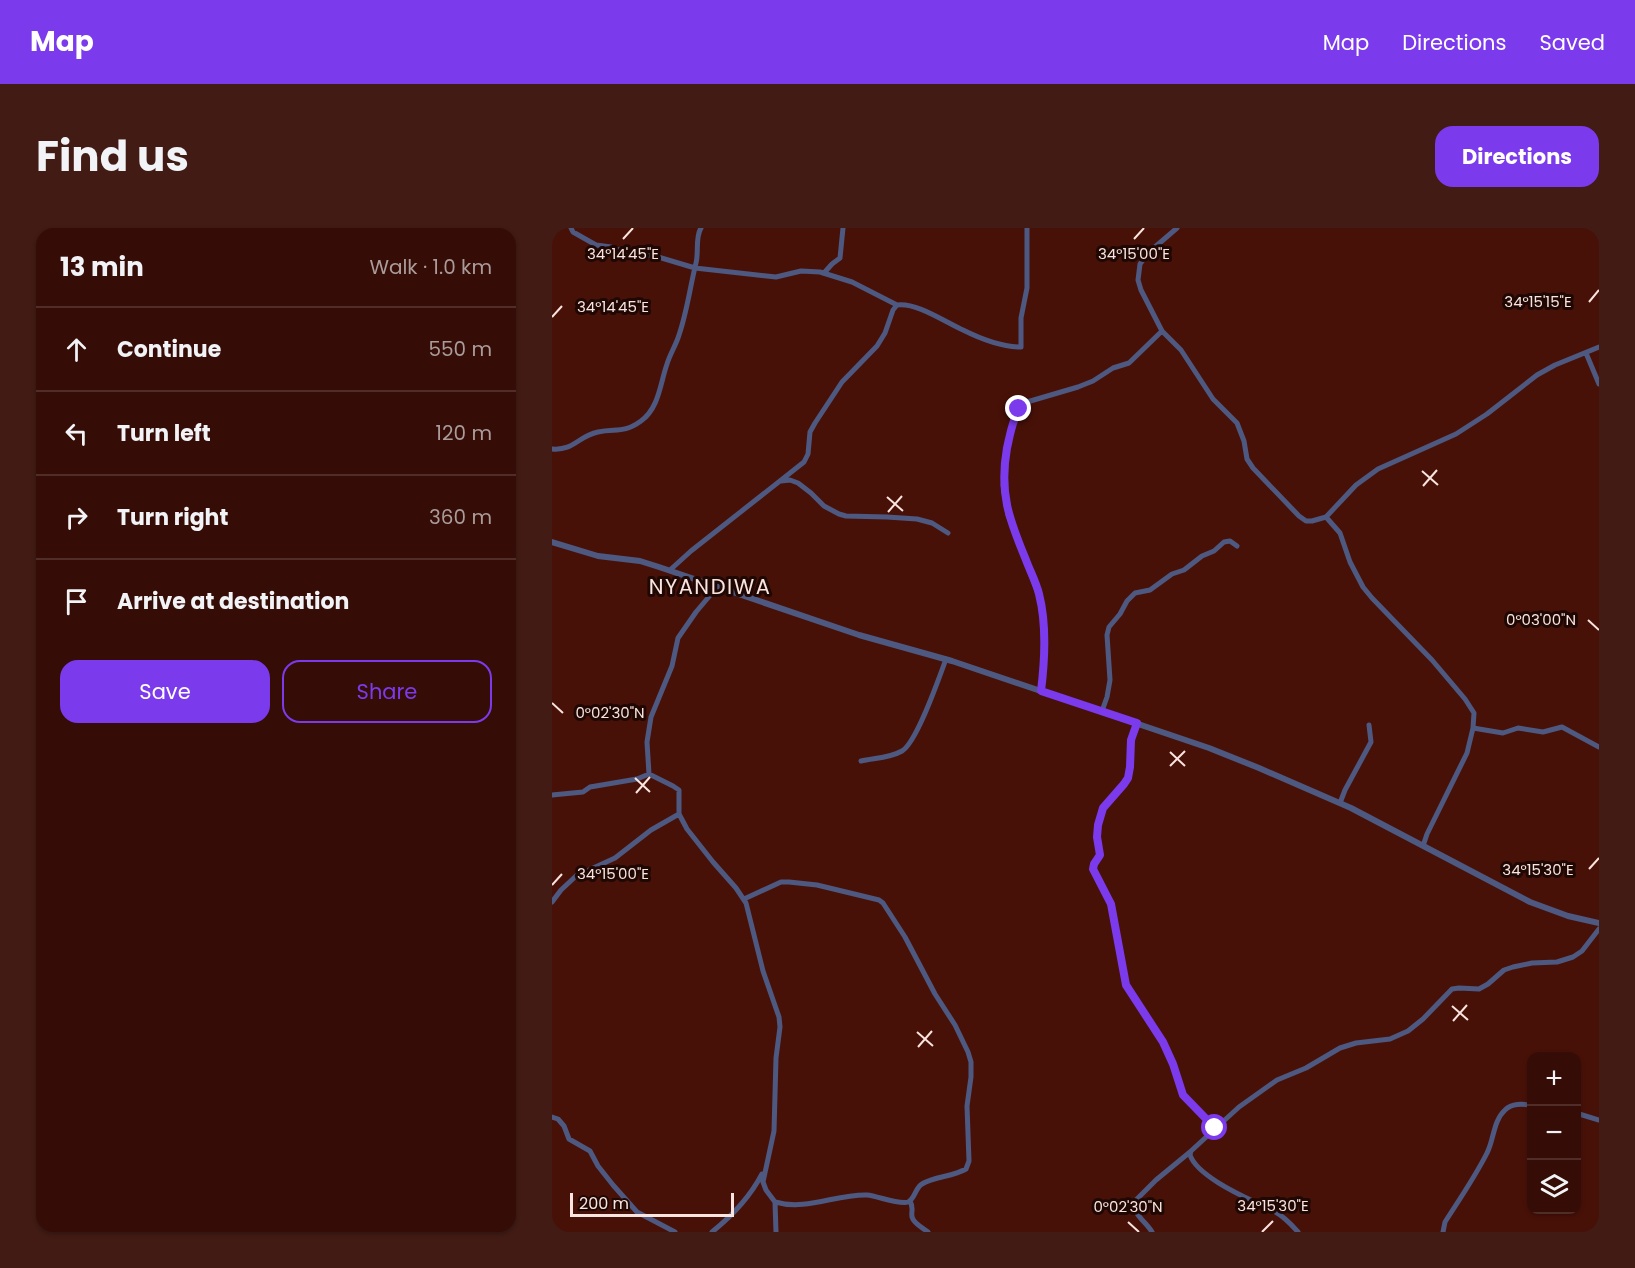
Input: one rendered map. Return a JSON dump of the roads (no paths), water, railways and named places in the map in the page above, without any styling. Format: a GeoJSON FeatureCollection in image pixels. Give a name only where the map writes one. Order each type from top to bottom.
{"type":"FeatureCollection","features":[{"type":"Feature","properties":{"kind":"street"},"geometry":{"type":"LineString","coordinates":[[571,228],[573,232],[596,245],[628,253],[655,256],[695,268],[776,277],[801,271],[824,273],[852,282],[897,305],[903,304],[918,309],[980,338],[1002,345],[1022,347],[1021,318],[1028,288],[1027,228]]}},
{"type":"Feature","properties":{"kind":"street"},"geometry":{"type":"LineString","coordinates":[[552,449],[562,450],[595,433],[623,430],[642,420],[652,411],[679,334],[698,256],[698,234],[701,228]]}},
{"type":"Feature","properties":{"kind":"street"},"geometry":{"type":"LineString","coordinates":[[824,273],[840,258],[843,228]]}},
{"type":"Feature","properties":{"kind":"street"},"geometry":{"type":"LineString","coordinates":[[1177,228],[1148,253],[1140,264],[1138,280],[1141,290],[1162,331],[1181,350],[1213,399],[1237,423],[1248,459],[1259,476],[1303,519],[1316,520],[1326,517],[1356,485],[1378,469],[1456,434],[1487,414],[1537,375],[1599,347]]}},
{"type":"Feature","properties":{"kind":"street"},"geometry":{"type":"LineString","coordinates":[[670,570],[804,462],[808,454],[810,432],[815,423],[842,382],[877,346],[897,305]]}},
{"type":"Feature","properties":{"kind":"street"},"geometry":{"type":"LineString","coordinates":[[1041,691],[1044,648],[1040,596],[1008,515],[1003,485],[1005,459],[1014,419],[1019,409],[1027,402],[1078,387],[1093,381],[1113,368],[1129,363],[1162,331]]}},
{"type":"Feature","properties":{"kind":"street"},"geometry":{"type":"LineString","coordinates":[[1586,353],[1599,384]]}},
{"type":"Feature","properties":{"kind":"street"},"geometry":{"type":"LineString","coordinates":[[780,481],[790,480],[798,483],[811,492],[824,506],[842,515],[917,519],[932,523],[948,533]]}},
{"type":"Feature","properties":{"kind":"street"},"geometry":{"type":"LineString","coordinates":[[1326,517],[1340,533],[1350,562],[1363,587],[1432,660],[1474,713],[1467,753],[1423,846]]}},
{"type":"Feature","properties":{"kind":"street"},"geometry":{"type":"LineString","coordinates":[[1102,711],[1110,680],[1107,635],[1109,627],[1120,615],[1127,601],[1135,593],[1150,590],[1172,574],[1184,570],[1224,542],[1230,541],[1237,546]]}},
{"type":"Feature","properties":{"kind":"street"},"geometry":{"type":"LineString","coordinates":[[552,542],[598,556],[640,561],[670,570],[859,635],[946,659],[1209,748],[1340,803],[1530,902],[1568,916],[1599,923]]}},
{"type":"Feature","properties":{"kind":"street"},"geometry":{"type":"LineString","coordinates":[[649,774],[647,742],[651,717],[672,666],[678,639],[696,612],[718,586]]}},
{"type":"Feature","properties":{"kind":"street"},"geometry":{"type":"LineString","coordinates":[[861,760],[898,753],[909,744],[946,659]]}},
{"type":"Feature","properties":{"kind":"street"},"geometry":{"type":"LineString","coordinates":[[1137,723],[1131,740],[1128,778],[1103,808],[1097,837],[1100,855],[1093,869],[1111,904],[1126,985],[1163,1042],[1183,1095],[1215,1128]]}},
{"type":"Feature","properties":{"kind":"street"},"geometry":{"type":"LineString","coordinates":[[1340,803],[1371,742],[1370,725]]}},
{"type":"Feature","properties":{"kind":"street"},"geometry":{"type":"LineString","coordinates":[[1473,728],[1503,733],[1518,728],[1543,732],[1562,727],[1599,747]]}},
{"type":"Feature","properties":{"kind":"street"},"geometry":{"type":"LineString","coordinates":[[552,795],[583,792],[590,787],[649,774],[673,786],[679,790],[679,814],[693,837],[744,899],[780,1027],[776,1058],[774,1131],[764,1170],[763,1184],[775,1202],[776,1232]]}},
{"type":"Feature","properties":{"kind":"street"},"geometry":{"type":"LineString","coordinates":[[552,902],[576,876],[615,858],[651,830],[679,814]]}},
{"type":"Feature","properties":{"kind":"street"},"geometry":{"type":"LineString","coordinates":[[744,899],[781,882],[789,882],[817,885],[879,900],[893,916],[935,994],[955,1025],[970,1062],[971,1077],[967,1106],[968,1165],[962,1172],[922,1183],[916,1188],[909,1201]]}},
{"type":"Feature","properties":{"kind":"street"},"geometry":{"type":"LineString","coordinates":[[1152,1232],[1135,1210],[1135,1201],[1239,1107],[1278,1080],[1306,1068],[1340,1048],[1356,1043],[1390,1039],[1408,1031],[1452,989],[1479,989],[1504,970],[1533,963],[1557,962],[1574,957],[1582,951],[1599,929]]}},
{"type":"Feature","properties":{"kind":"street"},"geometry":{"type":"LineString","coordinates":[[1443,1232],[1445,1222],[1487,1154],[1502,1113],[1515,1105],[1527,1105]]}},
{"type":"Feature","properties":{"kind":"street"},"geometry":{"type":"LineString","coordinates":[[1581,1115],[1599,1120]]}},
{"type":"Feature","properties":{"kind":"street"},"geometry":{"type":"LineString","coordinates":[[552,1116],[564,1126],[569,1139],[590,1150],[601,1170],[637,1212],[675,1232]]}},
{"type":"Feature","properties":{"kind":"street"},"geometry":{"type":"LineString","coordinates":[[1191,1151],[1193,1161],[1204,1172],[1250,1200],[1275,1211],[1298,1232]]}},
{"type":"Feature","properties":{"kind":"street"},"geometry":{"type":"LineString","coordinates":[[712,1232],[745,1200],[764,1170]]}},
{"type":"Feature","properties":{"kind":"street"},"geometry":{"type":"LineString","coordinates":[[775,1202],[801,1206],[862,1196],[909,1201]]}},
{"type":"Feature","properties":{"kind":"street"},"geometry":{"type":"LineString","coordinates":[[909,1201],[913,1207],[913,1218],[928,1232]]}},
{"type":"Feature","properties":{"kind":"district","name":"NYANDIWA"},"geometry":{"type":"Point","coordinates":[710,587]}}]}
